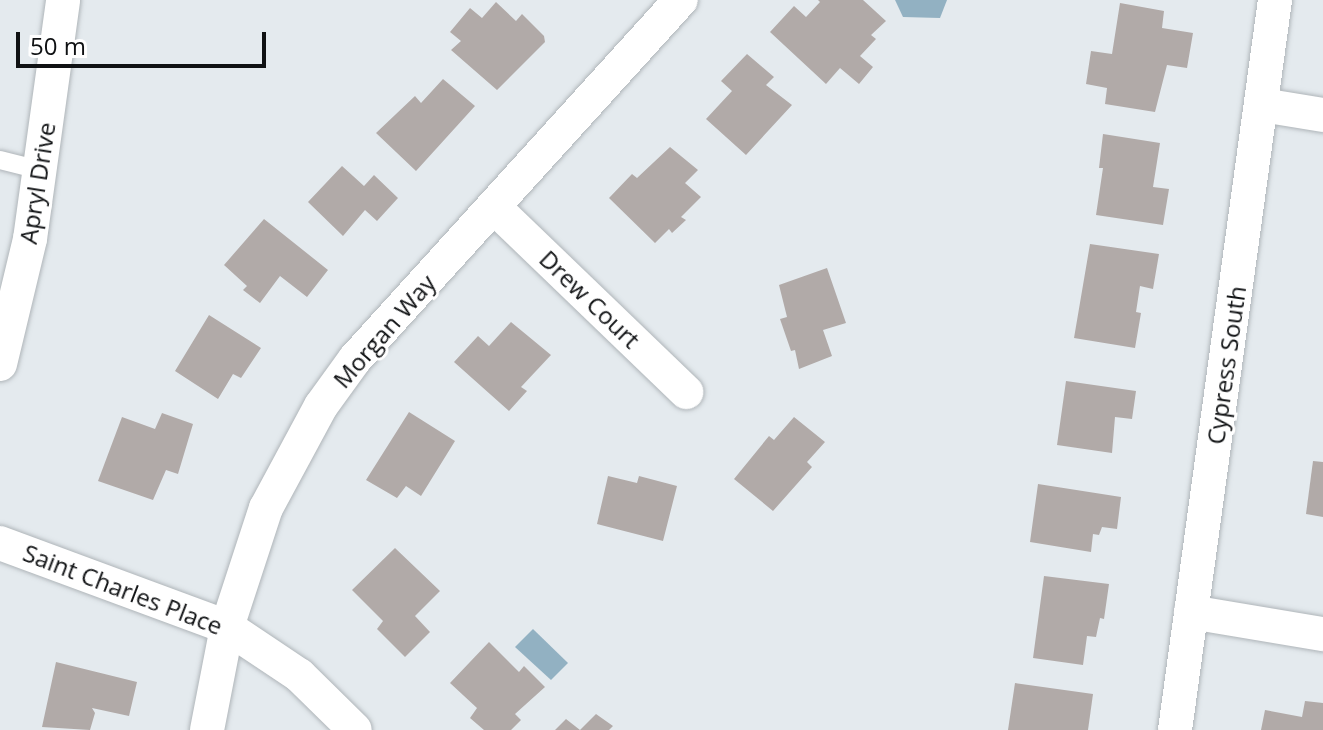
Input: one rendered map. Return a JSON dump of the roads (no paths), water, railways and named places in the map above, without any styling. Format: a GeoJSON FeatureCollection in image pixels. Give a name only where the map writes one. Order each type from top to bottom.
{"type":"FeatureCollection","features":[{"type":"Feature","properties":{"kind":"street","name":"Apryl Drive"},"geometry":{"type":"LineString","coordinates":[[0,364],[30,239],[63,0]]}},
{"type":"Feature","properties":{"kind":"street","name":"Morgan Way"},"geometry":{"type":"LineString","coordinates":[[207,730],[227,627],[266,508],[321,406],[355,359],[681,0]]}},
{"type":"Feature","properties":{"kind":"street","name":"Cypress South"},"geometry":{"type":"LineString","coordinates":[[1175,730],[1275,0]]}},
{"type":"Feature","properties":{"kind":"street"},"geometry":{"type":"LineString","coordinates":[[1262,105],[1323,115]]}},
{"type":"Feature","properties":{"kind":"street","name":"Drew Court"},"geometry":{"type":"LineString","coordinates":[[494,207],[686,392]]}},
{"type":"Feature","properties":{"kind":"street","name":"Saint Charles Place"},"geometry":{"type":"LineString","coordinates":[[0,543],[227,627],[299,675],[355,730]]}},
{"type":"Feature","properties":{"kind":"street"},"geometry":{"type":"LineString","coordinates":[[1191,612],[1323,634]]}},
{"type":"Feature","properties":{"kind":"lane"},"geometry":{"type":"LineString","coordinates":[[0,160],[40,170]]}},
{"type":"Feature","properties":{"kind":"water"},"geometry":{"type":"Polygon","coordinates":[[[895,0],[947,0],[940,18],[903,17],[895,0]]]}},
{"type":"Feature","properties":{"kind":"water"},"geometry":{"type":"Polygon","coordinates":[[[533,629],[568,663],[551,680],[515,647],[533,629]]]}}]}
